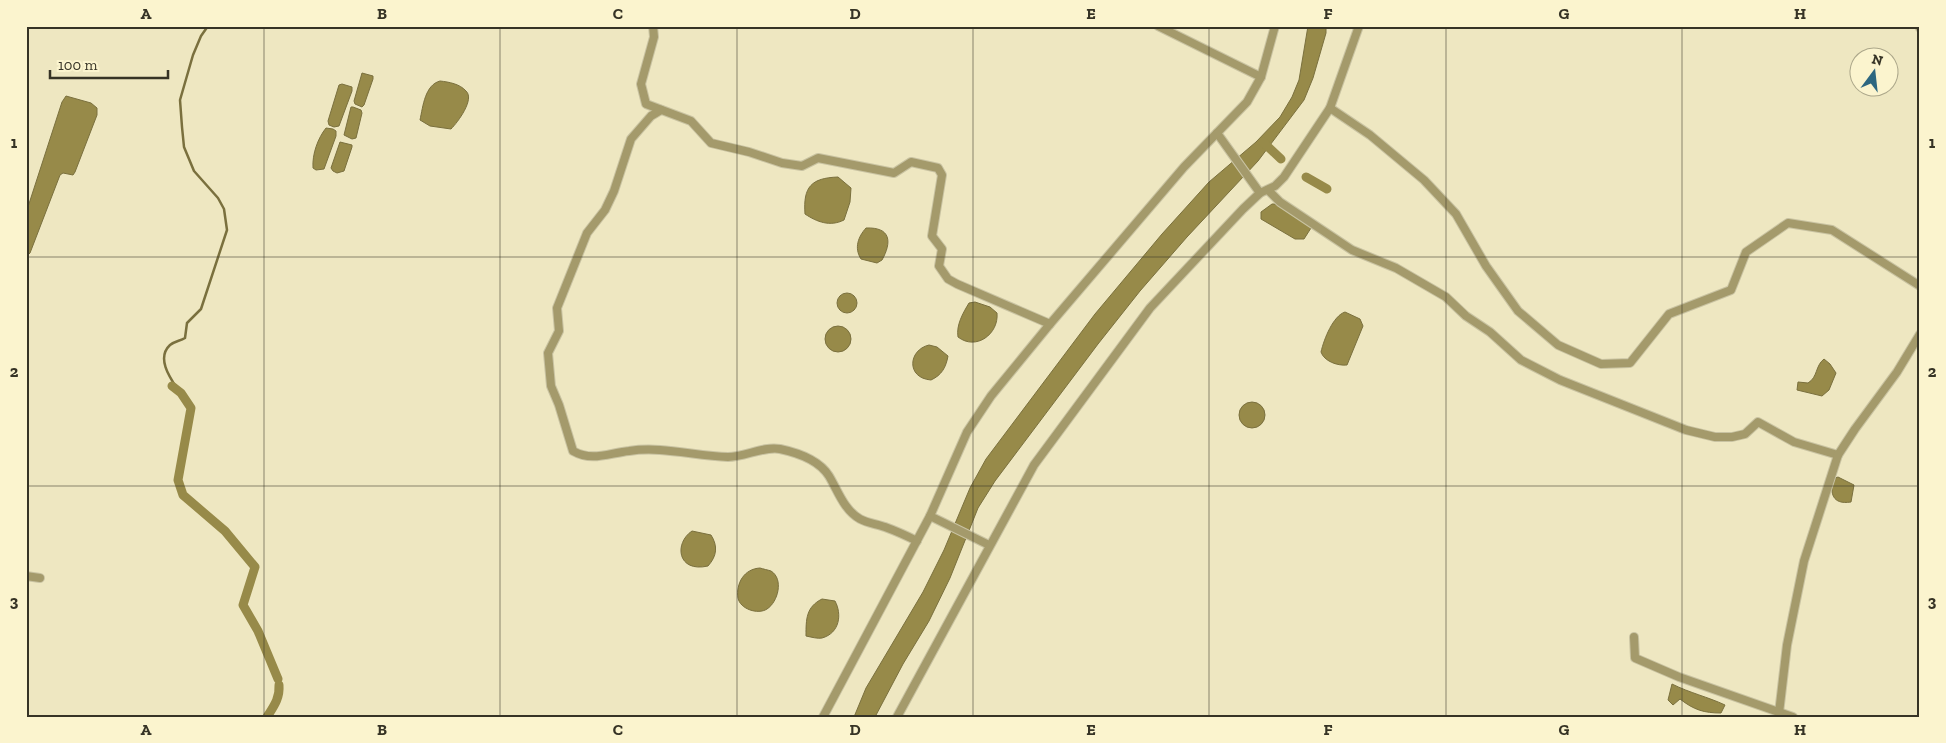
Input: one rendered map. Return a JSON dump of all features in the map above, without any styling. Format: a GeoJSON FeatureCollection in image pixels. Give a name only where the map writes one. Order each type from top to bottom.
{"type":"FeatureCollection","features":[{"type":"Feature","properties":{"kind":"street"},"geometry":{"type":"LineString","coordinates":[[653,26],[654,38],[641,84],[646,104],[690,121],[711,143],[749,152],[782,163],[802,166],[818,158],[894,173],[910,162],[938,168],[942,175],[932,236],[942,249],[939,266],[948,279],[1050,324]]}},
{"type":"Feature","properties":{"kind":"street"},"geometry":{"type":"LineString","coordinates":[[1158,26],[1261,78]]}},
{"type":"Feature","properties":{"kind":"street"},"geometry":{"type":"LineString","coordinates":[[823,717],[930,516],[967,432],[992,396],[1050,324],[1184,167],[1247,102],[1261,78],[1275,26]]}},
{"type":"Feature","properties":{"kind":"street"},"geometry":{"type":"LineString","coordinates":[[897,717],[1034,465],[1150,308],[1260,192],[1268,190],[1284,177],[1330,108],[1359,26]]}},
{"type":"Feature","properties":{"kind":"street"},"geometry":{"type":"LineString","coordinates":[[1330,108],[1370,135],[1424,180],[1456,214],[1486,266],[1518,311],[1558,344],[1601,364],[1630,363],[1669,314],[1731,290],[1746,252],[1788,223],[1832,230],[1920,286]]}},
{"type":"Feature","properties":{"kind":"street"},"geometry":{"type":"LineString","coordinates":[[661,110],[651,116],[631,139],[611,197],[605,210],[587,233],[557,308],[559,331],[548,353],[551,386],[574,452],[587,457],[646,450],[730,457],[779,449],[809,458],[828,475],[836,491],[849,509],[860,519],[885,527],[917,541]]}},
{"type":"Feature","properties":{"kind":"street"},"geometry":{"type":"LineString","coordinates":[[1217,134],[1260,192]]}},
{"type":"Feature","properties":{"kind":"street"},"geometry":{"type":"LineString","coordinates":[[1268,190],[1280,202],[1352,250],[1396,268],[1439,292],[1466,316],[1490,332],[1521,360],[1560,380],[1686,430],[1716,437],[1732,437],[1745,434],[1758,422],[1794,442],[1838,455]]}},
{"type":"Feature","properties":{"kind":"street"},"geometry":{"type":"LineString","coordinates":[[1779,713],[1787,645],[1804,561],[1838,455],[1897,372],[1920,334]]}},
{"type":"Feature","properties":{"kind":"street"},"geometry":{"type":"LineString","coordinates":[[930,516],[990,545]]}},
{"type":"Feature","properties":{"kind":"street"},"geometry":{"type":"LineString","coordinates":[[26,576],[40,578]]}},
{"type":"Feature","properties":{"kind":"street"},"geometry":{"type":"LineString","coordinates":[[1634,637],[1635,658],[1679,677],[1793,717]]}},
{"type":"Feature","properties":{"kind":"shaded area"},"geometry":{"type":"Polygon","coordinates":[[[1308,26],[1326,26],[1326,33],[1313,78],[1304,100],[1258,161],[1140,291],[995,481],[978,508],[950,578],[929,621],[903,664],[875,717],[854,717],[866,688],[923,592],[944,550],[970,488],[986,459],[1095,314],[1162,234],[1209,182],[1256,142],[1280,117],[1292,97],[1299,80],[1308,26]]]}},
{"type":"Feature","properties":{"kind":"shaded area"},"geometry":{"type":"Polygon","coordinates":[[[362,73],[373,76],[373,79],[362,107],[355,104],[354,101],[362,73]]]}},
{"type":"Feature","properties":{"kind":"shaded area"},"geometry":{"type":"Polygon","coordinates":[[[440,81],[458,85],[468,95],[467,105],[451,129],[430,126],[420,120],[428,91],[435,83],[440,81]]]}},
{"type":"Feature","properties":{"kind":"shaded area"},"geometry":{"type":"Polygon","coordinates":[[[339,85],[352,87],[352,91],[339,126],[334,127],[329,125],[328,121],[339,85]]]}},
{"type":"Feature","properties":{"kind":"shaded area"},"geometry":{"type":"Polygon","coordinates":[[[66,96],[91,103],[97,108],[97,115],[75,172],[73,175],[63,173],[60,175],[30,253],[26,257],[26,213],[62,102],[66,96]]]}},
{"type":"Feature","properties":{"kind":"shaded area"},"geometry":{"type":"Polygon","coordinates":[[[351,107],[361,110],[362,113],[356,138],[352,139],[344,135],[351,107]]]}},
{"type":"Feature","properties":{"kind":"shaded area"},"geometry":{"type":"Polygon","coordinates":[[[326,128],[336,131],[336,136],[324,169],[316,170],[313,168],[315,152],[320,136],[326,128]]]}},
{"type":"Feature","properties":{"kind":"shaded area"},"geometry":{"type":"Polygon","coordinates":[[[340,142],[352,145],[352,147],[344,171],[337,173],[331,168],[340,142]]]}},
{"type":"Feature","properties":{"kind":"shaded area"},"geometry":{"type":"Polygon","coordinates":[[[838,177],[851,188],[850,202],[844,220],[824,223],[805,214],[807,191],[811,186],[821,179],[838,177]]]}},
{"type":"Feature","properties":{"kind":"shaded area"},"geometry":{"type":"Polygon","coordinates":[[[1272,204],[1279,204],[1308,224],[1311,228],[1304,239],[1295,239],[1261,219],[1261,212],[1272,204]]]}},
{"type":"Feature","properties":{"kind":"shaded area"},"geometry":{"type":"Polygon","coordinates":[[[866,228],[880,230],[887,237],[888,242],[885,253],[882,260],[877,263],[861,259],[859,255],[858,243],[866,228]]]}},
{"type":"Feature","properties":{"kind":"shaded area"},"geometry":{"type":"Polygon","coordinates":[[[843,293],[851,293],[857,299],[857,307],[851,313],[843,313],[837,307],[837,299],[843,293]]]}},
{"type":"Feature","properties":{"kind":"shaded area"},"geometry":{"type":"Polygon","coordinates":[[[975,302],[990,307],[997,313],[997,321],[990,334],[985,338],[979,341],[965,341],[958,337],[960,319],[969,303],[975,302]]]}},
{"type":"Feature","properties":{"kind":"shaded area"},"geometry":{"type":"Polygon","coordinates":[[[1345,312],[1360,319],[1363,326],[1347,365],[1343,365],[1335,364],[1328,360],[1321,352],[1333,323],[1345,312]]]}},
{"type":"Feature","properties":{"kind":"shaded area"},"geometry":{"type":"Polygon","coordinates":[[[838,326],[848,329],[851,339],[848,349],[838,352],[828,349],[825,339],[828,329],[838,326]]]}},
{"type":"Feature","properties":{"kind":"shaded area"},"geometry":{"type":"Polygon","coordinates":[[[929,345],[937,347],[948,356],[943,370],[931,380],[917,374],[913,364],[917,352],[929,345]]]}},
{"type":"Feature","properties":{"kind":"shaded area"},"geometry":{"type":"Polygon","coordinates":[[[1824,359],[1836,373],[1829,390],[1822,396],[1797,390],[1798,382],[1808,383],[1811,381],[1824,359]]]}},
{"type":"Feature","properties":{"kind":"shaded area"},"geometry":{"type":"Polygon","coordinates":[[[1252,402],[1261,406],[1265,415],[1261,424],[1252,428],[1243,424],[1239,415],[1243,406],[1252,402]]]}},
{"type":"Feature","properties":{"kind":"shaded area"},"geometry":{"type":"Polygon","coordinates":[[[1838,477],[1854,485],[1851,502],[1840,502],[1834,497],[1832,493],[1833,479],[1838,477]]]}},
{"type":"Feature","properties":{"kind":"shaded area"},"geometry":{"type":"Polygon","coordinates":[[[692,531],[711,535],[713,539],[716,551],[708,566],[698,567],[690,565],[682,556],[681,549],[683,543],[686,536],[692,531]]]}},
{"type":"Feature","properties":{"kind":"shaded area"},"geometry":{"type":"Polygon","coordinates":[[[760,568],[771,571],[775,575],[778,590],[771,606],[763,611],[754,611],[746,608],[739,602],[738,587],[745,574],[760,568]]]}},
{"type":"Feature","properties":{"kind":"shaded area"},"geometry":{"type":"Polygon","coordinates":[[[822,599],[835,601],[839,617],[836,628],[828,636],[822,638],[806,636],[808,614],[813,606],[822,599]]]}},
{"type":"Feature","properties":{"kind":"shaded area"},"geometry":{"type":"Polygon","coordinates":[[[1672,684],[1725,705],[1721,713],[1699,710],[1680,699],[1673,705],[1668,700],[1672,684]]]}},
{"type":"Feature","properties":{"kind":"waterway"},"geometry":{"type":"LineString","coordinates":[[178,390],[166,368],[164,356],[170,345],[185,338],[187,323],[201,309],[227,230],[224,209],[218,198],[194,171],[184,147],[182,127],[180,100],[193,55],[201,36],[208,26]]}},
{"type":"Feature","properties":{"kind":"waterway"},"geometry":{"type":"LineString","coordinates":[[1263,142],[1281,159]]}},
{"type":"Feature","properties":{"kind":"waterway"},"geometry":{"type":"LineString","coordinates":[[1306,177],[1327,189]]}},
{"type":"Feature","properties":{"kind":"waterway"},"geometry":{"type":"LineString","coordinates":[[172,386],[181,393],[191,408],[178,480],[183,495],[225,531],[255,567],[243,605],[258,631],[278,679]]}},
{"type":"Feature","properties":{"kind":"waterway"},"geometry":{"type":"LineString","coordinates":[[267,717],[277,698],[279,685]]}}]}
